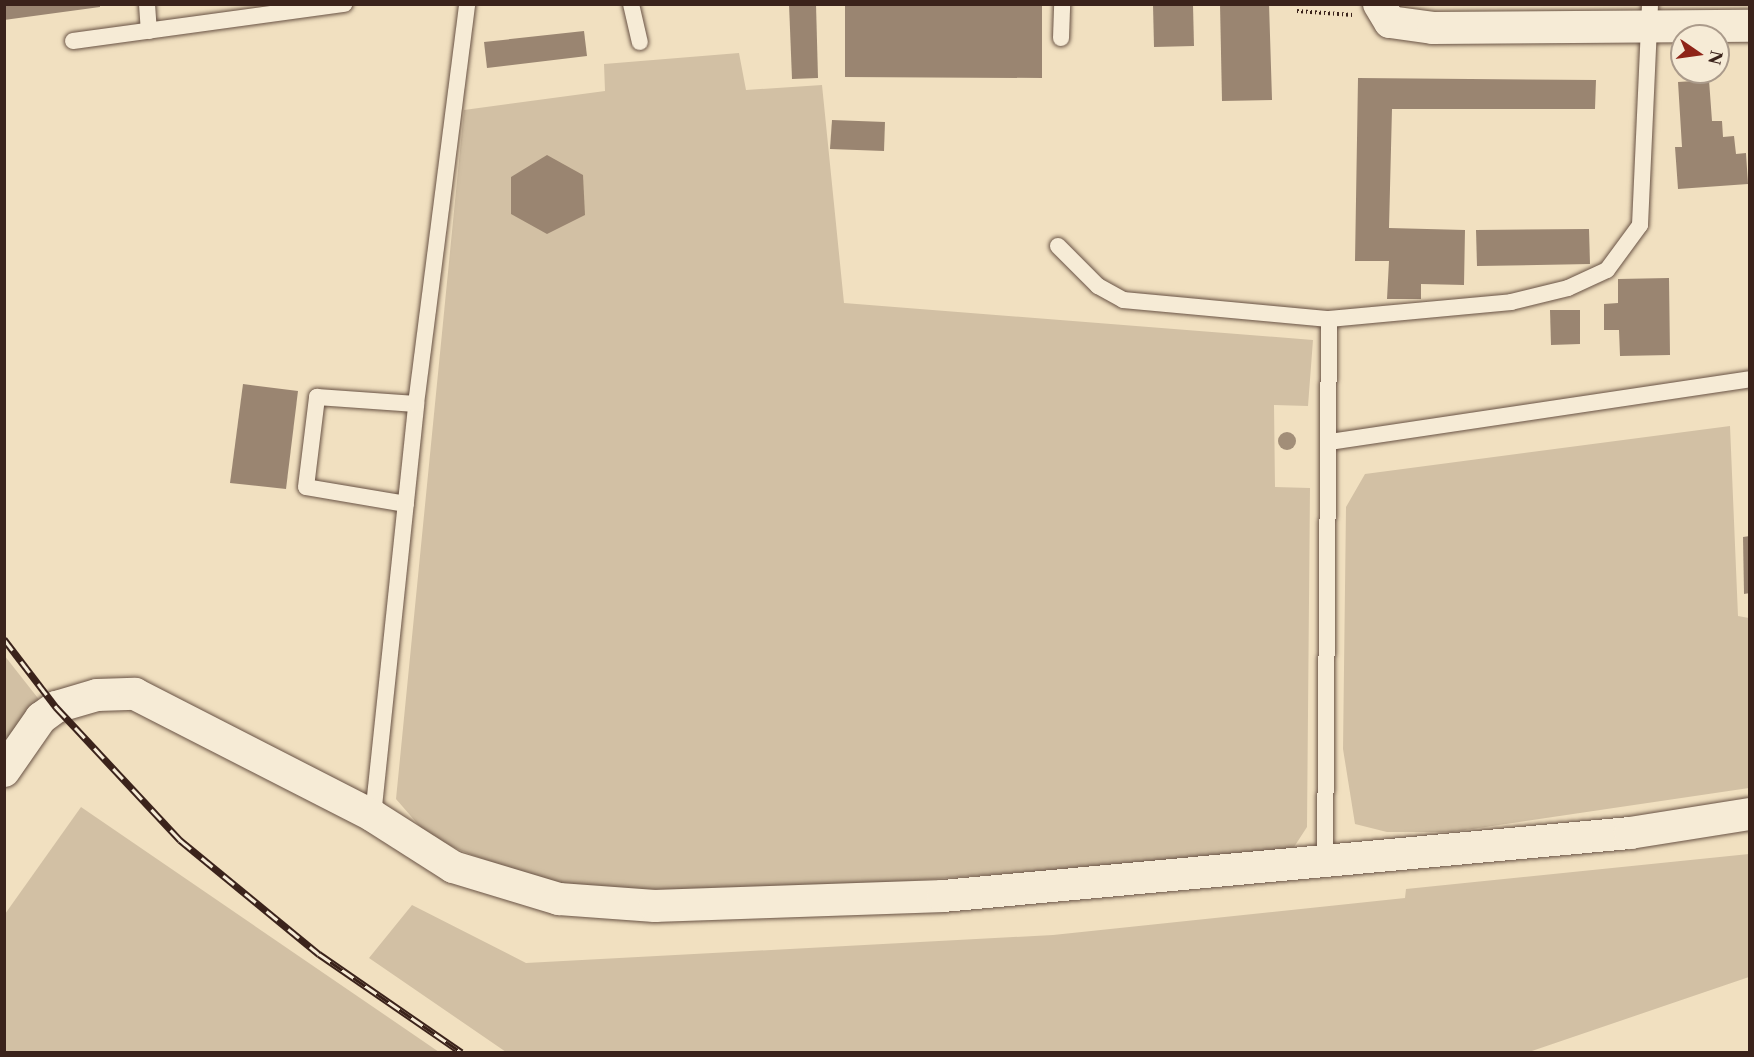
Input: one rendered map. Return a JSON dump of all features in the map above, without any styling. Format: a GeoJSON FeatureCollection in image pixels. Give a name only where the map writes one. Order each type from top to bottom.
{"type":"FeatureCollection","features":[{"type":"Feature","properties":{"kind":"street"},"geometry":{"type":"LineString","coordinates":[[1382,9],[1389,22],[1433,28],[1649,15],[1749,26]]}},
{"type":"Feature","properties":{"kind":"street"},"geometry":{"type":"LineString","coordinates":[[4,771],[41,718],[56,707],[97,695],[135,694],[373,816],[453,867],[559,899],[655,906],[943,896],[1325,864],[1630,833],[1749,814]]}},
{"type":"Feature","properties":{"kind":"lane"},"geometry":{"type":"LineString","coordinates":[[147,4],[149,31]]}},
{"type":"Feature","properties":{"kind":"lane"},"geometry":{"type":"LineString","coordinates":[[73,41],[344,4]]}},
{"type":"Feature","properties":{"kind":"lane"},"geometry":{"type":"LineString","coordinates":[[373,816],[416,404],[467,4]]}},
{"type":"Feature","properties":{"kind":"lane"},"geometry":{"type":"LineString","coordinates":[[631,4],[640,42]]}},
{"type":"Feature","properties":{"kind":"lane"},"geometry":{"type":"LineString","coordinates":[[1061,38],[1062,4]]}},
{"type":"Feature","properties":{"kind":"lane"},"geometry":{"type":"LineString","coordinates":[[1058,246],[1098,286],[1124,300],[1329,319],[1511,302],[1568,288],[1607,270],[1640,225],[1649,15]]}},
{"type":"Feature","properties":{"kind":"lane"},"geometry":{"type":"LineString","coordinates":[[1325,864],[1330,442],[1329,319]]}},
{"type":"Feature","properties":{"kind":"lane"},"geometry":{"type":"LineString","coordinates":[[1330,442],[1749,379]]}},
{"type":"Feature","properties":{"kind":"lane"},"geometry":{"type":"LineString","coordinates":[[406,504],[306,487],[317,397],[416,404]]}},
{"type":"Feature","properties":{"kind":"path"},"geometry":{"type":"LineString","coordinates":[[1297,11],[1382,9]]}},
{"type":"Feature","properties":{"kind":"shaded area"},"geometry":{"type":"Polygon","coordinates":[[[739,53],[746,90],[822,85],[844,303],[1313,340],[1308,406],[1274,405],[1275,487],[1310,488],[1307,827],[1294,847],[1271,854],[838,886],[613,891],[563,886],[472,855],[429,837],[396,799],[464,110],[605,91],[604,64],[739,53]]]}},
{"type":"Feature","properties":{"kind":"shaded area"},"geometry":{"type":"Polygon","coordinates":[[[1730,426],[1738,616],[1749,618],[1749,788],[1452,832],[1387,832],[1355,824],[1343,749],[1346,507],[1365,474],[1730,426]]]}},
{"type":"Feature","properties":{"kind":"shaded area"},"geometry":{"type":"Polygon","coordinates":[[[4,655],[41,702],[4,749],[4,655]]]}},
{"type":"Feature","properties":{"kind":"shaded area"},"geometry":{"type":"Polygon","coordinates":[[[81,807],[439,1052],[5,1052],[5,914],[81,807]]]}},
{"type":"Feature","properties":{"kind":"shaded area"},"geometry":{"type":"Polygon","coordinates":[[[1749,854],[1749,977],[1529,1052],[506,1052],[369,958],[412,905],[526,963],[1053,935],[1405,898],[1406,889],[1749,854]]]}},
{"type":"Feature","properties":{"kind":"building"},"geometry":{"type":"Polygon","coordinates":[[[4,4],[100,4],[100,7],[4,20],[4,4]]]}},
{"type":"Feature","properties":{"kind":"building"},"geometry":{"type":"Polygon","coordinates":[[[789,4],[816,4],[818,78],[792,79],[789,4]]]}},
{"type":"Feature","properties":{"kind":"building"},"geometry":{"type":"Polygon","coordinates":[[[845,4],[1042,4],[1042,78],[845,77],[845,4]]]}},
{"type":"Feature","properties":{"kind":"building"},"geometry":{"type":"Polygon","coordinates":[[[1220,4],[1269,4],[1272,100],[1222,101],[1220,4]]]}},
{"type":"Feature","properties":{"kind":"building"},"geometry":{"type":"Polygon","coordinates":[[[1153,5],[1193,5],[1194,46],[1154,47],[1153,5]]]}},
{"type":"Feature","properties":{"kind":"building"},"geometry":{"type":"Polygon","coordinates":[[[584,31],[587,56],[487,68],[484,42],[584,31]]]}},
{"type":"Feature","properties":{"kind":"building"},"geometry":{"type":"Polygon","coordinates":[[[1358,78],[1596,80],[1595,109],[1392,109],[1389,228],[1465,230],[1464,285],[1421,284],[1421,299],[1387,299],[1389,261],[1355,261],[1358,78]]]}},
{"type":"Feature","properties":{"kind":"building"},"geometry":{"type":"Polygon","coordinates":[[[1678,84],[1709,84],[1712,121],[1722,121],[1723,137],[1734,136],[1736,154],[1746,153],[1748,184],[1678,189],[1675,147],[1682,147],[1678,84]]]}},
{"type":"Feature","properties":{"kind":"building"},"geometry":{"type":"Polygon","coordinates":[[[832,120],[885,122],[884,151],[830,149],[832,120]]]}},
{"type":"Feature","properties":{"kind":"building"},"geometry":{"type":"Polygon","coordinates":[[[547,155],[583,175],[585,215],[547,234],[511,214],[511,177],[547,155]]]}},
{"type":"Feature","properties":{"kind":"building"},"geometry":{"type":"Polygon","coordinates":[[[1589,229],[1590,264],[1477,266],[1476,230],[1589,229]]]}},
{"type":"Feature","properties":{"kind":"building"},"geometry":{"type":"Polygon","coordinates":[[[1669,278],[1670,355],[1620,356],[1619,330],[1604,330],[1604,304],[1618,303],[1618,279],[1669,278]]]}},
{"type":"Feature","properties":{"kind":"building"},"geometry":{"type":"Polygon","coordinates":[[[1550,310],[1580,310],[1580,344],[1551,345],[1550,310]]]}},
{"type":"Feature","properties":{"kind":"building"},"geometry":{"type":"Polygon","coordinates":[[[243,384],[298,391],[286,489],[230,483],[243,384]]]}},
{"type":"Feature","properties":{"kind":"building"},"geometry":{"type":"Polygon","coordinates":[[[1750,536],[1750,593],[1744,594],[1743,537],[1750,536]]]}},
{"type":"Feature","properties":{"kind":"railway"},"geometry":{"type":"LineString","coordinates":[[4,639],[56,707],[180,840],[319,954],[461,1052]]}}]}
